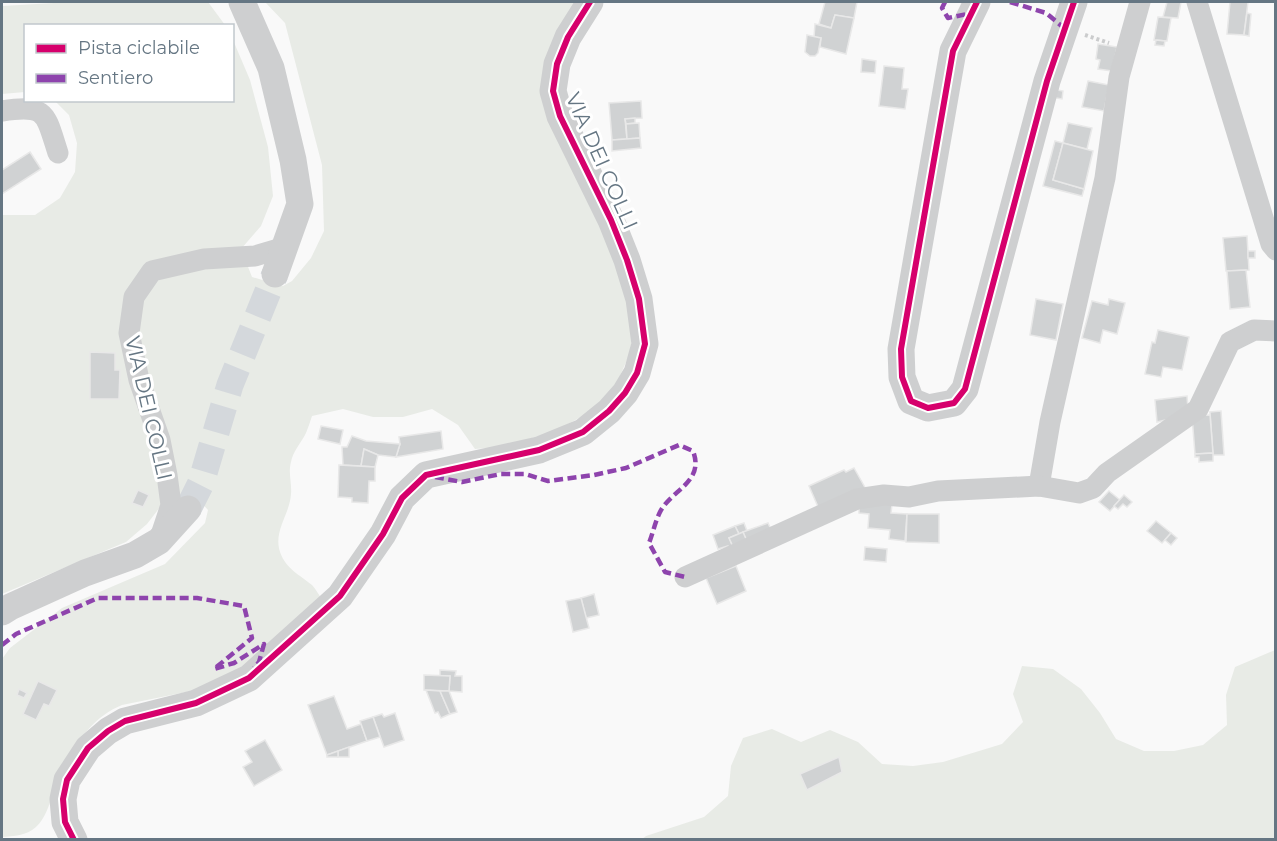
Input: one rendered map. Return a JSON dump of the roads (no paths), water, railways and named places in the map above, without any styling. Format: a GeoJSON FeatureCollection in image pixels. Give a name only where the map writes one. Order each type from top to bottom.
{"type":"FeatureCollection","features":[{"type":"Feature","properties":{"kind":"street"},"geometry":{"type":"LineString","coordinates":[[242,2],[271,68],[293,160],[300,204],[275,274]]}},
{"type":"Feature","properties":{"kind":"street","name":"VIA DEI COLLI"},"geometry":{"type":"LineString","coordinates":[[74,840],[65,822],[63,799],[67,780],[88,748],[108,731],[125,721],[196,703],[249,678],[340,596],[383,534],[402,498],[426,476],[539,450],[583,432],[609,411],[625,393],[637,373],[645,344],[639,299],[611,220],[560,116],[553,91],[557,64],[568,37],[590,2]]}},
{"type":"Feature","properties":{"kind":"street"},"geometry":{"type":"LineString","coordinates":[[977,2],[953,51],[901,349],[902,377],[911,401],[928,408],[954,403],[965,389],[1047,81],[1074,2]]}},
{"type":"Feature","properties":{"kind":"street"},"geometry":{"type":"LineString","coordinates":[[1039,486],[1057,388],[1105,178],[1119,77],[1140,2]]}},
{"type":"Feature","properties":{"kind":"street"},"geometry":{"type":"LineString","coordinates":[[1197,2],[1275,250]]}},
{"type":"Feature","properties":{"kind":"street"},"geometry":{"type":"LineString","coordinates":[[2,111],[31,108],[43,114],[58,153]]}},
{"type":"Feature","properties":{"kind":"street","name":"VIA DEI COLLI"},"geometry":{"type":"LineString","coordinates":[[159,541],[171,505],[160,440],[139,380],[129,333],[134,297],[152,271],[204,260],[255,256],[285,247]]}},
{"type":"Feature","properties":{"kind":"street"},"geometry":{"type":"LineString","coordinates":[[685,577],[857,499],[884,495],[909,497],[938,491],[1039,486],[1079,493],[1093,488],[1107,473],[1198,409],[1230,342],[1254,330],[1275,331]]}},
{"type":"Feature","properties":{"kind":"street"},"geometry":{"type":"LineString","coordinates":[[2,612],[85,573],[135,555],[159,541],[188,509]]}},
{"type":"Feature","properties":{"kind":"tunnel"},"geometry":{"type":"LineString","coordinates":[[188,509],[201,483],[230,385],[275,274]]}}]}
